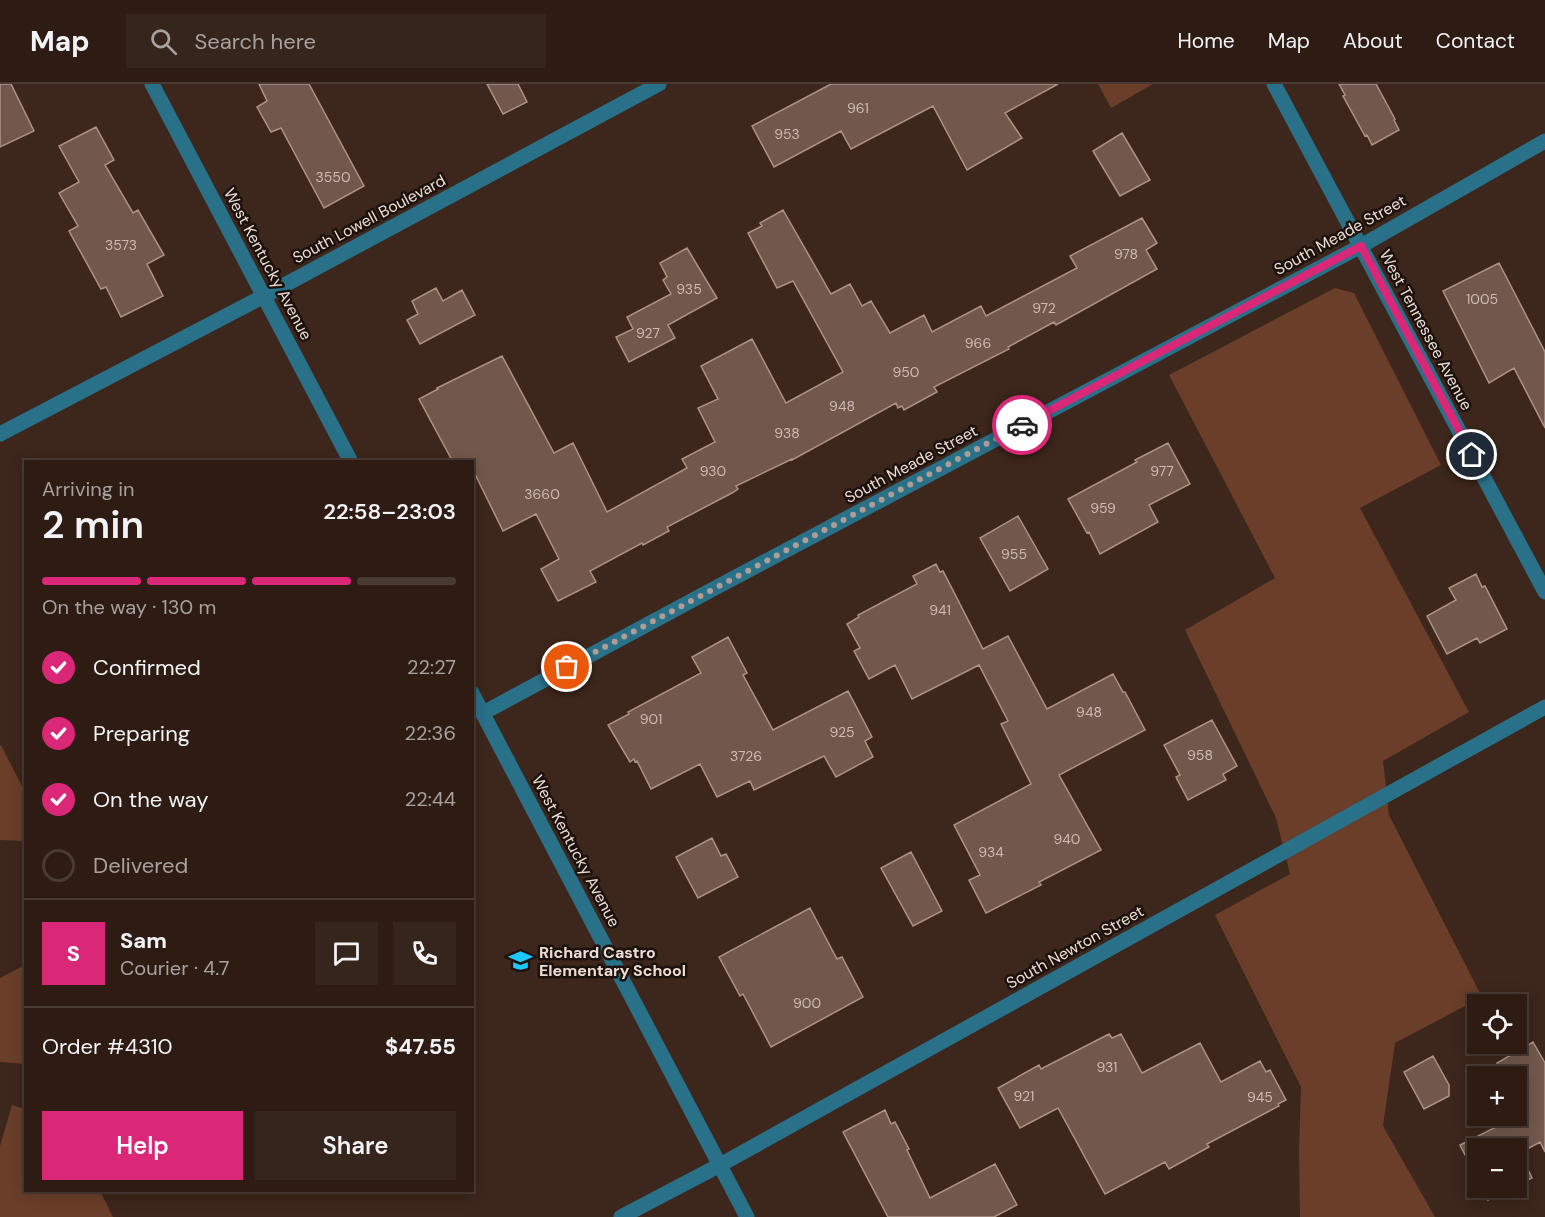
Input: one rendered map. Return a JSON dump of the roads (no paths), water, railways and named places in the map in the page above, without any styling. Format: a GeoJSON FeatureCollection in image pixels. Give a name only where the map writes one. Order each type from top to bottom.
{"type":"FeatureCollection","features":[{"type":"Feature","properties":{"kind":"street","name":"West Kentucky Avenue"},"geometry":{"type":"LineString","coordinates":[[152,84],[350,460]]}},
{"type":"Feature","properties":{"kind":"street","name":"South Lowell Boulevard"},"geometry":{"type":"LineString","coordinates":[[0,434],[264,296],[659,84]]}},
{"type":"Feature","properties":{"kind":"street","name":"West Tennessee Avenue"},"geometry":{"type":"LineString","coordinates":[[1274,84],[1545,592]]}},
{"type":"Feature","properties":{"kind":"street","name":"South Meade Street"},"geometry":{"type":"LineString","coordinates":[[483,713],[1361,246],[1545,141]]}},
{"type":"Feature","properties":{"kind":"street","name":"West Kentucky Avenue"},"geometry":{"type":"LineString","coordinates":[[474,697],[747,1217]]}},
{"type":"Feature","properties":{"kind":"street","name":"South Newton Street"},"geometry":{"type":"LineString","coordinates":[[621,1217],[720,1165],[1545,706]]}},
{"type":"Feature","properties":{"kind":"place","name":"Richard Castro Elementary School"},"geometry":{"type":"Point","coordinates":[521,961]}}]}
